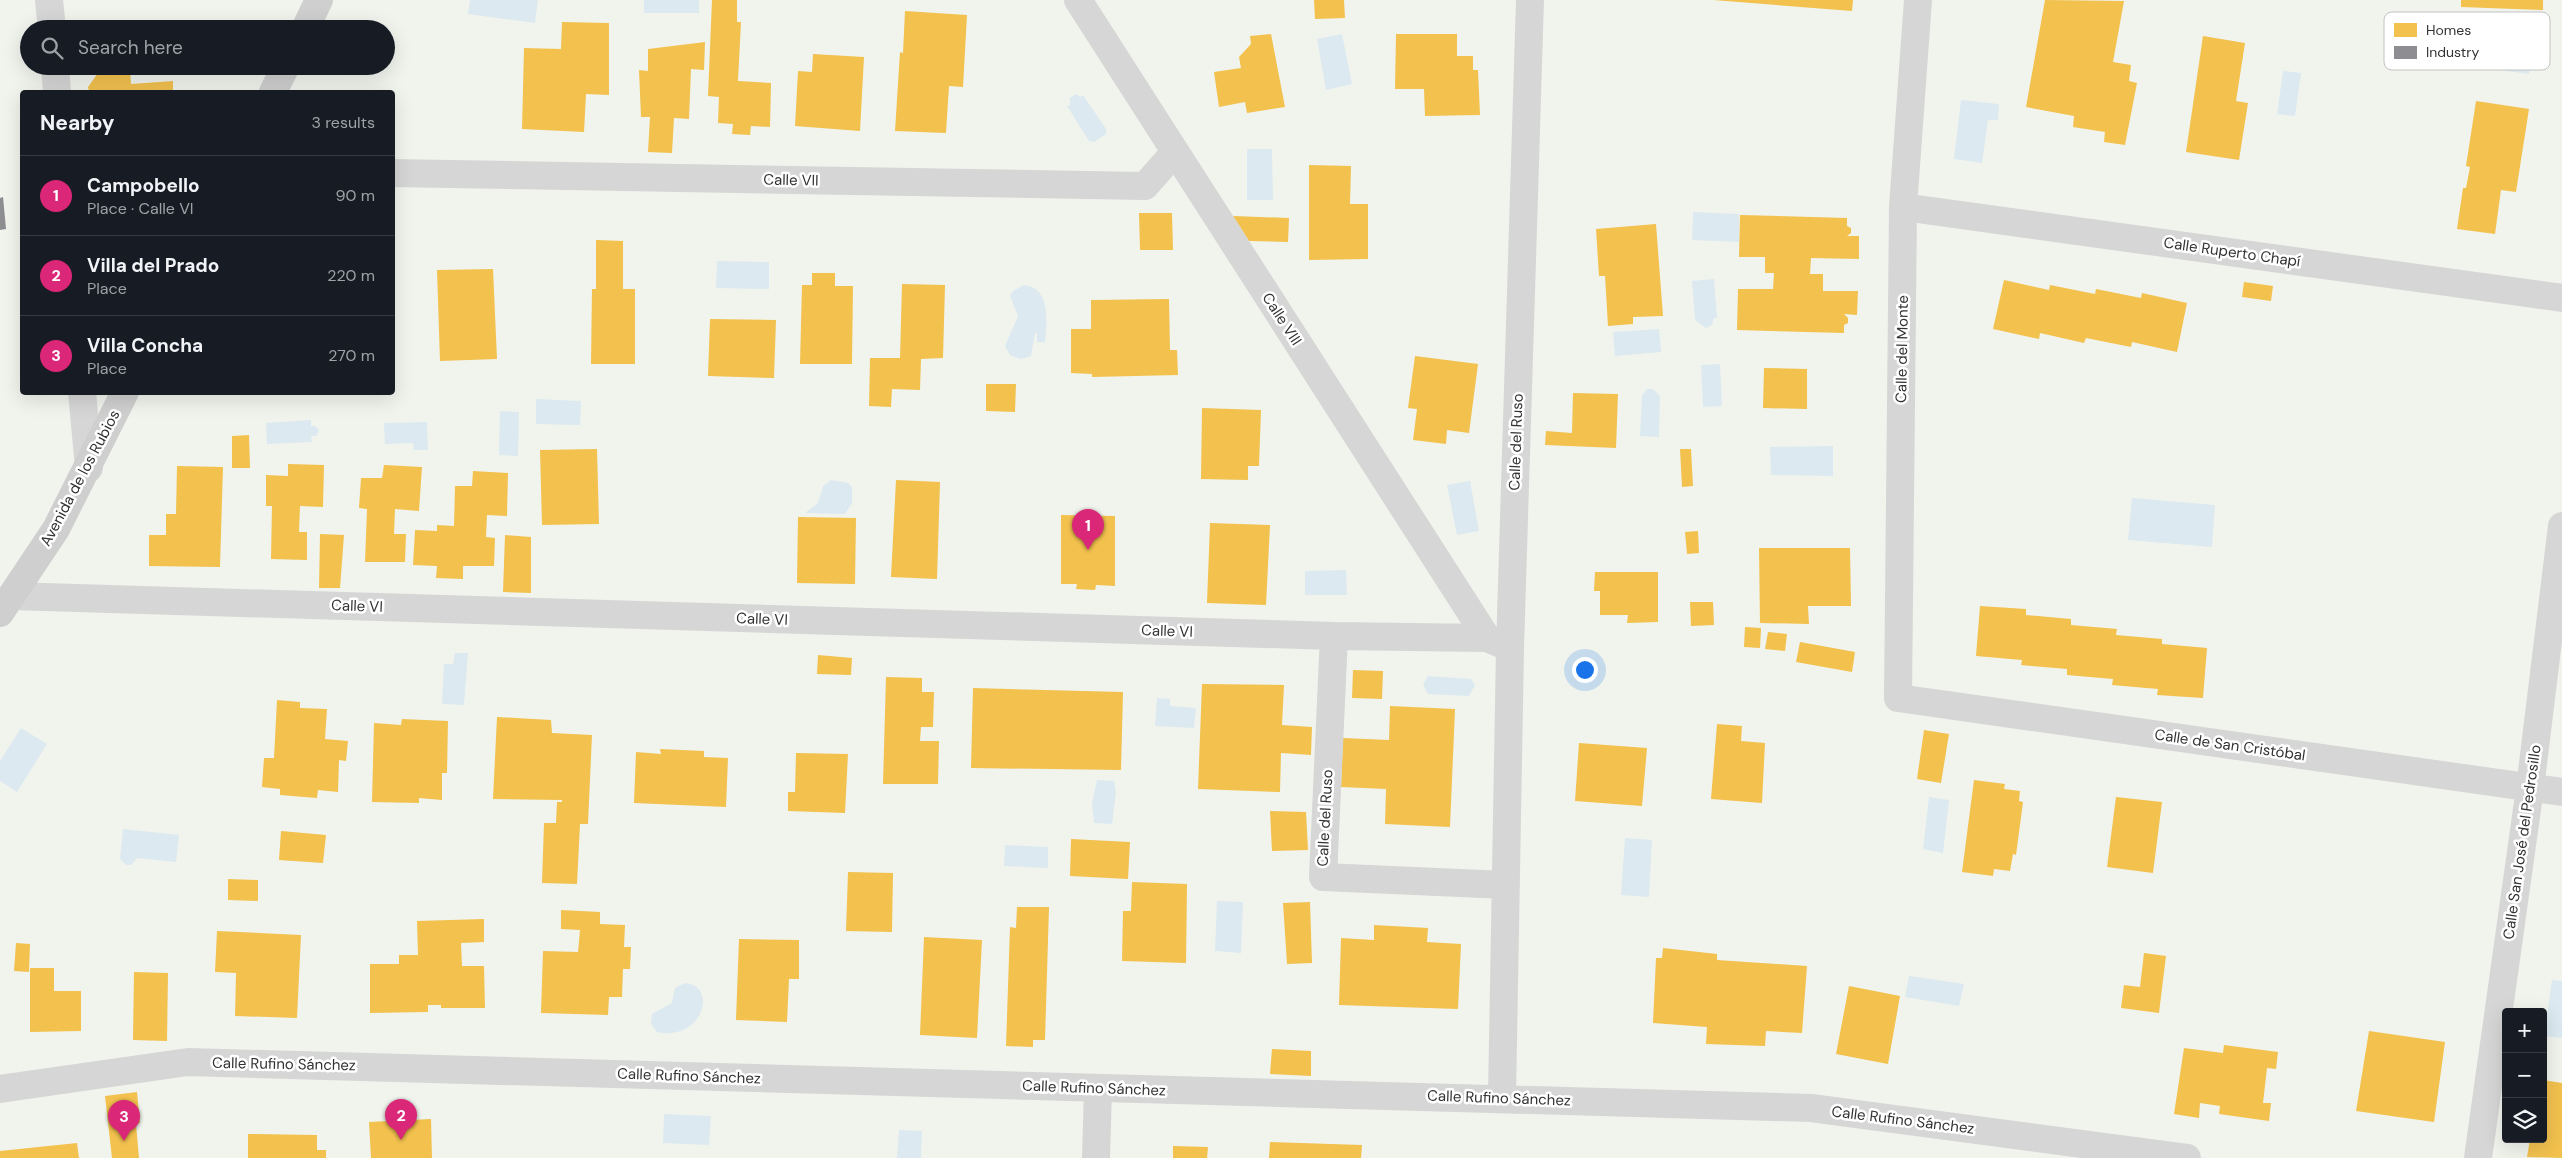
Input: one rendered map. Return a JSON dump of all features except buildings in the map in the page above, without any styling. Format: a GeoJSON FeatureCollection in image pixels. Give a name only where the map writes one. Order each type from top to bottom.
{"type":"FeatureCollection","features":[{"type":"Feature","properties":{"kind":"street"},"geometry":{"type":"LineString","coordinates":[[49,0],[51,20]]}},
{"type":"Feature","properties":{"kind":"street"},"geometry":{"type":"LineString","coordinates":[[309,20],[319,0]]}},
{"type":"Feature","properties":{"kind":"street","name":"Calle VIII"},"geometry":{"type":"LineString","coordinates":[[1078,0],[1175,152],[1498,643]]}},
{"type":"Feature","properties":{"kind":"street","name":"Calle del Ruso"},"geometry":{"type":"LineString","coordinates":[[1502,1098],[1506,885],[1498,643],[1530,0]]}},
{"type":"Feature","properties":{"kind":"street","name":"Calle del Monte"},"geometry":{"type":"LineString","coordinates":[[1898,698],[1903,207],[1918,0]]}},
{"type":"Feature","properties":{"kind":"street"},"geometry":{"type":"LineString","coordinates":[[56,75],[57,90]]}},
{"type":"Feature","properties":{"kind":"street"},"geometry":{"type":"LineString","coordinates":[[274,90],[282,75]]}},
{"type":"Feature","properties":{"kind":"street","name":"Calle VII"},"geometry":{"type":"LineString","coordinates":[[395,173],[1145,186],[1175,152]]}},
{"type":"Feature","properties":{"kind":"street","name":"Calle Ruperto Chapí"},"geometry":{"type":"LineString","coordinates":[[1903,207],[2562,298]]}},
{"type":"Feature","properties":{"kind":"street"},"geometry":{"type":"LineString","coordinates":[[82,395],[88,468]]}},
{"type":"Feature","properties":{"kind":"street","name":"Avenida de los Rubios"},"geometry":{"type":"LineString","coordinates":[[6,604],[56,529],[124,395]]}},
{"type":"Feature","properties":{"kind":"street","name":"Calle San José del Pedrosillo"},"geometry":{"type":"LineString","coordinates":[[2478,1158],[2530,788],[2562,526]]}},
{"type":"Feature","properties":{"kind":"street","name":"Calle VI"},"geometry":{"type":"LineString","coordinates":[[6,604],[1334,636],[1498,643]]}},
{"type":"Feature","properties":{"kind":"street","name":"Calle del Ruso"},"geometry":{"type":"LineString","coordinates":[[1334,636],[1323,877],[1506,885]]}},
{"type":"Feature","properties":{"kind":"street","name":"Calle de San Cristóbal"},"geometry":{"type":"LineString","coordinates":[[1898,698],[2562,792]]}},
{"type":"Feature","properties":{"kind":"street","name":"Calle Rufino Sánchez"},"geometry":{"type":"LineString","coordinates":[[0,1089],[188,1062],[1502,1098],[1812,1108],[2187,1158]]}},
{"type":"Feature","properties":{"kind":"street"},"geometry":{"type":"LineString","coordinates":[[1096,1158],[1098,1088]]}},
{"type":"Feature","properties":{"kind":"shaded area"},"geometry":{"type":"Polygon","coordinates":[[[0,0],[2562,0],[2562,1158],[0,1158],[0,0]]]}},
{"type":"Feature","properties":{"kind":"shaded area"},"geometry":{"type":"Polygon","coordinates":[[[470,0],[538,0],[535,23],[468,14],[470,0]]]}},
{"type":"Feature","properties":{"kind":"shaded area"},"geometry":{"type":"Polygon","coordinates":[[[644,0],[699,0],[699,13],[644,13],[644,0]]]}},
{"type":"Feature","properties":{"kind":"shaded area"},"geometry":{"type":"Polygon","coordinates":[[[1342,34],[1352,84],[1326,90],[1317,39],[1342,34]]]}},
{"type":"Feature","properties":{"kind":"shaded area"},"geometry":{"type":"Polygon","coordinates":[[[2499,70],[2530,70],[2529,74],[2499,70]]]}},
{"type":"Feature","properties":{"kind":"shaded area"},"geometry":{"type":"Polygon","coordinates":[[[2283,71],[2301,73],[2295,116],[2277,114],[2283,71]]]}},
{"type":"Feature","properties":{"kind":"shaded area"},"geometry":{"type":"Polygon","coordinates":[[[1076,94],[1080,97],[1083,95],[1106,129],[1106,134],[1094,142],[1089,141],[1067,106],[1070,105],[1070,98],[1076,94]]]}},
{"type":"Feature","properties":{"kind":"shaded area"},"geometry":{"type":"Polygon","coordinates":[[[1961,100],[1999,104],[1998,120],[1988,120],[1982,163],[1954,159],[1961,100]]]}},
{"type":"Feature","properties":{"kind":"shaded area"},"geometry":{"type":"Polygon","coordinates":[[[1247,149],[1272,149],[1273,200],[1247,200],[1247,149]]]}},
{"type":"Feature","properties":{"kind":"shaded area"},"geometry":{"type":"Polygon","coordinates":[[[1693,212],[1739,214],[1739,242],[1692,240],[1693,212]]]}},
{"type":"Feature","properties":{"kind":"shaded area"},"geometry":{"type":"Polygon","coordinates":[[[717,261],[769,262],[769,289],[716,288],[717,261]]]}},
{"type":"Feature","properties":{"kind":"shaded area"},"geometry":{"type":"Polygon","coordinates":[[[1714,279],[1717,318],[1714,318],[1712,325],[1706,328],[1695,320],[1692,281],[1714,279]]]}},
{"type":"Feature","properties":{"kind":"shaded area"},"geometry":{"type":"Polygon","coordinates":[[[1024,285],[1033,287],[1043,299],[1046,325],[1045,342],[1037,342],[1037,333],[1035,333],[1031,356],[1021,359],[1010,355],[1005,346],[1018,316],[1010,296],[1013,291],[1024,285]]]}},
{"type":"Feature","properties":{"kind":"shaded area"},"geometry":{"type":"Polygon","coordinates":[[[1659,329],[1661,352],[1615,356],[1613,332],[1659,329]]]}},
{"type":"Feature","properties":{"kind":"shaded area"},"geometry":{"type":"Polygon","coordinates":[[[1720,364],[1722,406],[1703,407],[1701,365],[1720,364]]]}},
{"type":"Feature","properties":{"kind":"shaded area"},"geometry":{"type":"Polygon","coordinates":[[[1647,389],[1653,389],[1660,396],[1659,437],[1640,436],[1642,395],[1647,389]]]}},
{"type":"Feature","properties":{"kind":"shaded area"},"geometry":{"type":"Polygon","coordinates":[[[536,399],[581,401],[580,425],[536,424],[536,399]]]}},
{"type":"Feature","properties":{"kind":"shaded area"},"geometry":{"type":"Polygon","coordinates":[[[500,411],[519,412],[518,456],[499,455],[500,411]]]}},
{"type":"Feature","properties":{"kind":"shaded area"},"geometry":{"type":"Polygon","coordinates":[[[311,420],[311,426],[315,426],[319,430],[316,436],[311,436],[312,442],[267,444],[266,423],[311,420]]]}},
{"type":"Feature","properties":{"kind":"shaded area"},"geometry":{"type":"Polygon","coordinates":[[[427,422],[428,450],[414,450],[413,443],[385,444],[384,423],[427,422]]]}},
{"type":"Feature","properties":{"kind":"shaded area"},"geometry":{"type":"Polygon","coordinates":[[[1833,446],[1833,476],[1771,475],[1770,447],[1833,446]]]}},
{"type":"Feature","properties":{"kind":"shaded area"},"geometry":{"type":"Polygon","coordinates":[[[831,480],[848,483],[852,487],[852,503],[845,514],[805,513],[818,503],[823,486],[831,480]]]}},
{"type":"Feature","properties":{"kind":"shaded area"},"geometry":{"type":"Polygon","coordinates":[[[1470,481],[1479,531],[1457,535],[1447,485],[1470,481]]]}},
{"type":"Feature","properties":{"kind":"shaded area"},"geometry":{"type":"Polygon","coordinates":[[[2132,498],[2215,505],[2212,547],[2128,540],[2132,498]]]}},
{"type":"Feature","properties":{"kind":"shaded area"},"geometry":{"type":"Polygon","coordinates":[[[1346,570],[1347,595],[1305,595],[1305,571],[1346,570]]]}},
{"type":"Feature","properties":{"kind":"shaded area"},"geometry":{"type":"Polygon","coordinates":[[[455,653],[468,653],[464,705],[442,704],[444,664],[453,664],[455,653]]]}},
{"type":"Feature","properties":{"kind":"shaded area"},"geometry":{"type":"Polygon","coordinates":[[[1428,676],[1471,679],[1475,685],[1469,696],[1428,694],[1423,685],[1428,676]]]}},
{"type":"Feature","properties":{"kind":"shaded area"},"geometry":{"type":"Polygon","coordinates":[[[1157,698],[1170,699],[1170,706],[1196,708],[1194,728],[1155,726],[1157,698]]]}},
{"type":"Feature","properties":{"kind":"shaded area"},"geometry":{"type":"Polygon","coordinates":[[[21,728],[47,744],[17,792],[0,781],[0,761],[21,728]]]}},
{"type":"Feature","properties":{"kind":"shaded area"},"geometry":{"type":"Polygon","coordinates":[[[1097,780],[1114,781],[1116,792],[1112,824],[1094,823],[1092,803],[1097,780]]]}},
{"type":"Feature","properties":{"kind":"shaded area"},"geometry":{"type":"Polygon","coordinates":[[[1929,797],[1949,800],[1943,853],[1923,849],[1929,797]]]}},
{"type":"Feature","properties":{"kind":"shaded area"},"geometry":{"type":"Polygon","coordinates":[[[123,829],[179,835],[176,862],[137,858],[131,865],[126,865],[120,859],[123,829]]]}},
{"type":"Feature","properties":{"kind":"shaded area"},"geometry":{"type":"Polygon","coordinates":[[[1625,838],[1652,840],[1649,897],[1621,895],[1625,838]]]}},
{"type":"Feature","properties":{"kind":"shaded area"},"geometry":{"type":"Polygon","coordinates":[[[1005,845],[1048,847],[1048,868],[1004,866],[1005,845]]]}},
{"type":"Feature","properties":{"kind":"shaded area"},"geometry":{"type":"Polygon","coordinates":[[[1217,901],[1243,902],[1241,953],[1215,951],[1217,901]]]}},
{"type":"Feature","properties":{"kind":"shaded area"},"geometry":{"type":"Polygon","coordinates":[[[1909,976],[1964,984],[1959,1006],[1905,997],[1909,976]]]}},
{"type":"Feature","properties":{"kind":"shaded area"},"geometry":{"type":"Polygon","coordinates":[[[2552,980],[2562,981],[2562,1038],[2547,1036],[2547,1015],[2552,980]]]}},
{"type":"Feature","properties":{"kind":"shaded area"},"geometry":{"type":"Polygon","coordinates":[[[685,983],[695,986],[701,993],[703,1002],[701,1012],[695,1022],[685,1029],[673,1033],[657,1032],[651,1024],[652,1014],[672,1003],[675,988],[685,983]]]}},
{"type":"Feature","properties":{"kind":"shaded area"},"geometry":{"type":"Polygon","coordinates":[[[664,1114],[711,1116],[709,1145],[663,1143],[664,1114]]]}},
{"type":"Feature","properties":{"kind":"shaded area"},"geometry":{"type":"Polygon","coordinates":[[[899,1130],[922,1131],[921,1158],[897,1158],[899,1130]]]}},
{"type":"Feature","properties":{"kind":"place","name":"Campobello"},"geometry":{"type":"Point","coordinates":[1088,550]}},
{"type":"Feature","properties":{"kind":"place","name":"Villa del Prado"},"geometry":{"type":"Point","coordinates":[401,1140]}},
{"type":"Feature","properties":{"kind":"place","name":"Villa Concha"},"geometry":{"type":"Point","coordinates":[124,1141]}}]}
